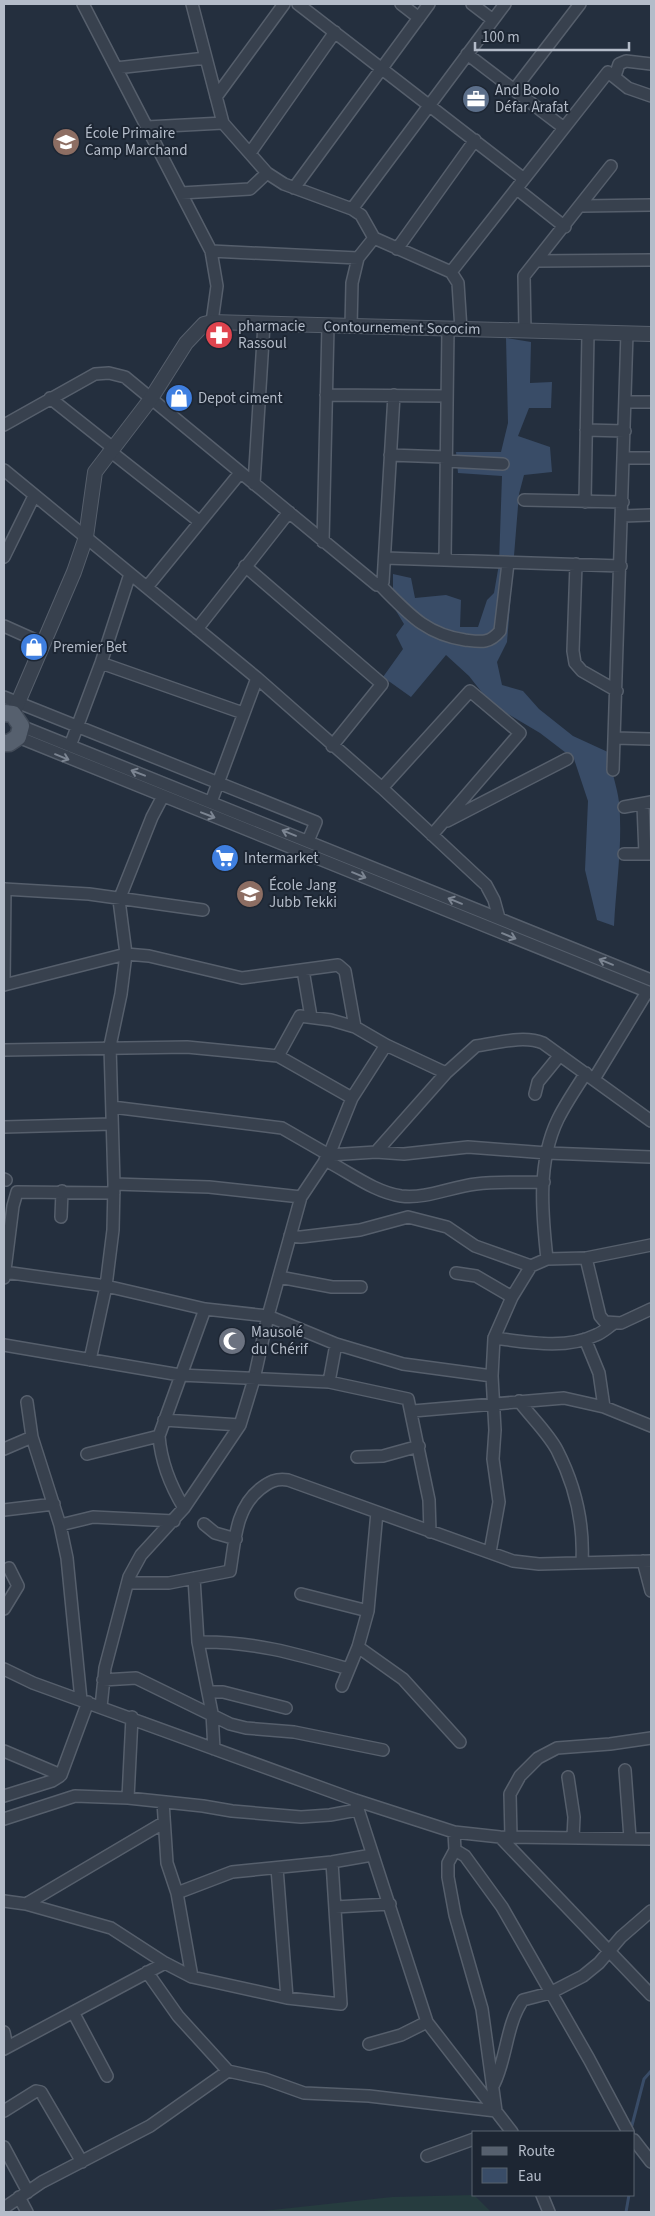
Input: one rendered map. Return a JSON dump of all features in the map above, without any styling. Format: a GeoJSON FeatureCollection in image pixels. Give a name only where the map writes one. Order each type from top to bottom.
{"type":"FeatureCollection","features":[{"type":"Feature","properties":{"kind":"street"},"geometry":{"type":"LineString","coordinates":[[13,723],[42,643],[74,572],[86,537],[95,472],[150,400],[186,343],[204,324],[212,322],[217,286],[211,251],[83,4]]}},
{"type":"Feature","properties":{"kind":"street"},"geometry":{"type":"LineString","coordinates":[[192,4],[223,123],[267,173],[294,188],[352,209],[361,215],[374,238],[451,272],[458,284],[447,396],[445,560]]}},
{"type":"Feature","properties":{"kind":"street"},"geometry":{"type":"LineString","coordinates":[[216,97],[284,4]]}},
{"type":"Feature","properties":{"kind":"street"},"geometry":{"type":"LineString","coordinates":[[298,4],[524,178]]}},
{"type":"Feature","properties":{"kind":"street"},"geometry":{"type":"LineString","coordinates":[[401,4],[419,18]]}},
{"type":"Feature","properties":{"kind":"street"},"geometry":{"type":"LineString","coordinates":[[294,188],[429,4]]}},
{"type":"Feature","properties":{"kind":"street"},"geometry":{"type":"LineString","coordinates":[[472,4],[493,20]]}},
{"type":"Feature","properties":{"kind":"street"},"geometry":{"type":"LineString","coordinates":[[352,209],[505,4]]}},
{"type":"Feature","properties":{"kind":"street"},"geometry":{"type":"LineString","coordinates":[[514,90],[580,4]]}},
{"type":"Feature","properties":{"kind":"street"},"geometry":{"type":"LineString","coordinates":[[250,153],[335,32]]}},
{"type":"Feature","properties":{"kind":"street"},"geometry":{"type":"LineString","coordinates":[[467,54],[564,128]]}},
{"type":"Feature","properties":{"kind":"street"},"geometry":{"type":"LineString","coordinates":[[116,68],[206,58]]}},
{"type":"Feature","properties":{"kind":"street"},"geometry":{"type":"LineString","coordinates":[[615,76],[619,64],[626,61],[651,64]]}},
{"type":"Feature","properties":{"kind":"street"},"geometry":{"type":"LineString","coordinates":[[451,272],[608,72],[628,88],[651,96]]}},
{"type":"Feature","properties":{"kind":"street"},"geometry":{"type":"LineString","coordinates":[[147,128],[223,123]]}},
{"type":"Feature","properties":{"kind":"street"},"geometry":{"type":"LineString","coordinates":[[397,249],[475,140]]}},
{"type":"Feature","properties":{"kind":"street"},"geometry":{"type":"LineString","coordinates":[[525,331],[524,276],[582,206],[611,166]]}},
{"type":"Feature","properties":{"kind":"street"},"geometry":{"type":"LineString","coordinates":[[181,192],[250,189],[267,173]]}},
{"type":"Feature","properties":{"kind":"street"},"geometry":{"type":"LineString","coordinates":[[516,188],[564,227]]}},
{"type":"Feature","properties":{"kind":"street"},"geometry":{"type":"LineString","coordinates":[[582,206],[651,205]]}},
{"type":"Feature","properties":{"kind":"street"},"geometry":{"type":"LineString","coordinates":[[351,327],[352,283],[358,258],[374,238]]}},
{"type":"Feature","properties":{"kind":"street"},"geometry":{"type":"LineString","coordinates":[[211,251],[358,258]]}},
{"type":"Feature","properties":{"kind":"street"},"geometry":{"type":"LineString","coordinates":[[536,262],[651,260]]}},
{"type":"Feature","properties":{"kind":"street","name":"Contournement Sococim"},"geometry":{"type":"LineString","coordinates":[[212,322],[651,334]]}},
{"type":"Feature","properties":{"kind":"street"},"geometry":{"type":"LineString","coordinates":[[254,484],[264,324]]}},
{"type":"Feature","properties":{"kind":"street"},"geometry":{"type":"LineString","coordinates":[[323,542],[328,326]]}},
{"type":"Feature","properties":{"kind":"street"},"geometry":{"type":"LineString","coordinates":[[585,502],[588,332]]}},
{"type":"Feature","properties":{"kind":"street"},"geometry":{"type":"LineString","coordinates":[[613,770],[628,334]]}},
{"type":"Feature","properties":{"kind":"street"},"geometry":{"type":"LineString","coordinates":[[4,425],[50,398],[101,372],[125,377],[150,400],[289,512],[374,585],[380,585],[414,619],[429,630],[452,638],[484,642],[493,640],[500,631],[508,563]]}},
{"type":"Feature","properties":{"kind":"street"},"geometry":{"type":"LineString","coordinates":[[326,395],[447,396]]}},
{"type":"Feature","properties":{"kind":"street"},"geometry":{"type":"LineString","coordinates":[[380,585],[383,582],[385,558],[394,395]]}},
{"type":"Feature","properties":{"kind":"street"},"geometry":{"type":"LineString","coordinates":[[50,398],[200,522]]}},
{"type":"Feature","properties":{"kind":"street"},"geometry":{"type":"LineString","coordinates":[[625,402],[651,402]]}},
{"type":"Feature","properties":{"kind":"street"},"geometry":{"type":"LineString","coordinates":[[586,430],[625,431]]}},
{"type":"Feature","properties":{"kind":"street"},"geometry":{"type":"LineString","coordinates":[[390,455],[504,464]]}},
{"type":"Feature","properties":{"kind":"street"},"geometry":{"type":"LineString","coordinates":[[624,458],[651,458]]}},
{"type":"Feature","properties":{"kind":"street"},"geometry":{"type":"LineString","coordinates":[[4,470],[257,678],[332,746],[382,788],[486,886],[494,900],[499,918]]}},
{"type":"Feature","properties":{"kind":"street"},"geometry":{"type":"LineString","coordinates":[[147,587],[240,472]]}},
{"type":"Feature","properties":{"kind":"street"},"geometry":{"type":"LineString","coordinates":[[4,556],[34,496]]}},
{"type":"Feature","properties":{"kind":"street"},"geometry":{"type":"LineString","coordinates":[[524,500],[623,502]]}},
{"type":"Feature","properties":{"kind":"street"},"geometry":{"type":"LineString","coordinates":[[196,629],[289,512]]}},
{"type":"Feature","properties":{"kind":"street"},"geometry":{"type":"LineString","coordinates":[[623,516],[651,516]]}},
{"type":"Feature","properties":{"kind":"street"},"geometry":{"type":"LineString","coordinates":[[385,558],[621,566]]}},
{"type":"Feature","properties":{"kind":"street"},"geometry":{"type":"LineString","coordinates":[[576,564],[572,651],[575,664],[582,671],[617,691]]}},
{"type":"Feature","properties":{"kind":"street"},"geometry":{"type":"LineString","coordinates":[[245,566],[382,684],[332,746]]}},
{"type":"Feature","properties":{"kind":"street"},"geometry":{"type":"LineString","coordinates":[[70,746],[101,663],[130,574]]}},
{"type":"Feature","properties":{"kind":"street"},"geometry":{"type":"LineString","coordinates":[[4,626],[42,643]]}},
{"type":"Feature","properties":{"kind":"street"},"geometry":{"type":"LineString","coordinates":[[101,663],[243,713]]}},
{"type":"Feature","properties":{"kind":"street"},"geometry":{"type":"LineString","coordinates":[[211,802],[257,678]]}},
{"type":"Feature","properties":{"kind":"street"},"geometry":{"type":"LineString","coordinates":[[382,788],[470,691],[520,733],[432,835]]}},
{"type":"Feature","properties":{"kind":"street"},"geometry":{"type":"LineString","coordinates":[[4,697],[13,723],[162,798],[649,992],[557,1121],[547,1153],[542,1208],[547,1259]]}},
{"type":"Feature","properties":{"kind":"street"},"geometry":{"type":"LineString","coordinates":[[13,723],[78,725],[219,781],[316,822],[308,841]]}},
{"type":"Feature","properties":{"kind":"street"},"geometry":{"type":"LineString","coordinates":[[13,723],[651,980]]}},
{"type":"Feature","properties":{"kind":"street"},"geometry":{"type":"LineString","coordinates":[[615,738],[651,739]]}},
{"type":"Feature","properties":{"kind":"street"},"geometry":{"type":"LineString","coordinates":[[442,824],[567,758]]}},
{"type":"Feature","properties":{"kind":"street"},"geometry":{"type":"LineString","coordinates":[[90,1360],[106,1286],[113,1230],[114,1188],[110,1046],[121,994],[126,954],[118,900],[149,823],[162,798]]}},
{"type":"Feature","properties":{"kind":"street"},"geometry":{"type":"LineString","coordinates":[[624,807],[647,804],[648,854],[624,854]]}},
{"type":"Feature","properties":{"kind":"street"},"geometry":{"type":"LineString","coordinates":[[203,910],[118,900],[90,894],[5,889],[4,985],[126,954],[149,956],[242,978],[334,965],[343,968],[355,1027]]}},
{"type":"Feature","properties":{"kind":"street"},"geometry":{"type":"LineString","coordinates":[[303,970],[311,1017]]}},
{"type":"Feature","properties":{"kind":"street"},"geometry":{"type":"LineString","coordinates":[[278,1056],[298,1017],[311,1017],[355,1027],[386,1045],[446,1073]]}},
{"type":"Feature","properties":{"kind":"street"},"geometry":{"type":"LineString","coordinates":[[376,1152],[446,1073],[470,1050],[479,1046],[536,1040],[590,1076],[651,1121]]}},
{"type":"Feature","properties":{"kind":"street"},"geometry":{"type":"LineString","coordinates":[[101,1707],[104,1680],[128,1583],[141,1555],[184,1508],[240,1425],[254,1379],[268,1316],[301,1197],[327,1158],[352,1098],[386,1045]]}},
{"type":"Feature","properties":{"kind":"street"},"geometry":{"type":"LineString","coordinates":[[4,1050],[110,1046],[187,1046],[278,1056],[352,1098]]}},
{"type":"Feature","properties":{"kind":"street"},"geometry":{"type":"LineString","coordinates":[[535,1094],[538,1082],[560,1055]]}},
{"type":"Feature","properties":{"kind":"street"},"geometry":{"type":"LineString","coordinates":[[112,1107],[282,1128],[327,1158],[383,1191],[401,1196],[441,1193],[459,1186],[478,1183],[544,1182]]}},
{"type":"Feature","properties":{"kind":"street"},"geometry":{"type":"LineString","coordinates":[[4,1127],[112,1124]]}},
{"type":"Feature","properties":{"kind":"street"},"geometry":{"type":"LineString","coordinates":[[327,1158],[376,1152],[404,1154],[468,1147],[547,1153],[651,1157]]}},
{"type":"Feature","properties":{"kind":"street"},"geometry":{"type":"LineString","coordinates":[[301,1197],[209,1187],[17,1192],[8,1205],[4,1274],[106,1286],[206,1309],[268,1316],[336,1344],[403,1364],[492,1376]]}},
{"type":"Feature","properties":{"kind":"street"},"geometry":{"type":"LineString","coordinates":[[61,1218],[62,1191]]}},
{"type":"Feature","properties":{"kind":"street"},"geometry":{"type":"LineString","coordinates":[[290,1236],[301,1237],[360,1230],[408,1217],[447,1227],[475,1246],[531,1266]]}},
{"type":"Feature","properties":{"kind":"street"},"geometry":{"type":"LineString","coordinates":[[490,1552],[499,1502],[494,1466],[495,1430],[492,1403],[494,1338],[512,1297],[531,1266],[547,1259],[586,1258],[651,1245]]}},
{"type":"Feature","properties":{"kind":"street"},"geometry":{"type":"LineString","coordinates":[[586,1258],[600,1316],[605,1322],[621,1323],[651,1309]]}},
{"type":"Feature","properties":{"kind":"street"},"geometry":{"type":"LineString","coordinates":[[456,1273],[476,1276],[512,1297]]}},
{"type":"Feature","properties":{"kind":"street"},"geometry":{"type":"LineString","coordinates":[[279,1277],[332,1287],[361,1287]]}},
{"type":"Feature","properties":{"kind":"street"},"geometry":{"type":"LineString","coordinates":[[184,1508],[174,1491],[160,1455],[159,1436],[206,1309]]}},
{"type":"Feature","properties":{"kind":"street"},"geometry":{"type":"LineString","coordinates":[[494,1338],[536,1343],[572,1342],[596,1336],[613,1324]]}},
{"type":"Feature","properties":{"kind":"street"},"geometry":{"type":"LineString","coordinates":[[585,1339],[599,1374],[604,1407]]}},
{"type":"Feature","properties":{"kind":"street"},"geometry":{"type":"LineString","coordinates":[[329,1382],[336,1344]]}},
{"type":"Feature","properties":{"kind":"street"},"geometry":{"type":"LineString","coordinates":[[4,1345],[180,1375],[329,1382],[408,1398],[429,1500],[430,1532]]}},
{"type":"Feature","properties":{"kind":"street"},"geometry":{"type":"LineString","coordinates":[[412,1411],[564,1398],[604,1407],[651,1426]]}},
{"type":"Feature","properties":{"kind":"street"},"geometry":{"type":"LineString","coordinates":[[520,1401],[556,1449],[577,1503],[583,1533],[582,1562]]}},
{"type":"Feature","properties":{"kind":"street"},"geometry":{"type":"LineString","coordinates":[[4,1796],[52,1781],[60,1776],[67,1764],[85,1701],[60,1525],[32,1437],[27,1402]]}},
{"type":"Feature","properties":{"kind":"street"},"geometry":{"type":"LineString","coordinates":[[164,1420],[240,1425]]}},
{"type":"Feature","properties":{"kind":"street"},"geometry":{"type":"LineString","coordinates":[[87,1454],[159,1436]]}},
{"type":"Feature","properties":{"kind":"street"},"geometry":{"type":"LineString","coordinates":[[4,1449],[32,1437]]}},
{"type":"Feature","properties":{"kind":"street"},"geometry":{"type":"LineString","coordinates":[[357,1457],[383,1456],[419,1446]]}},
{"type":"Feature","properties":{"kind":"street"},"geometry":{"type":"LineString","coordinates":[[128,1583],[169,1583],[230,1572],[240,1515],[244,1504],[268,1483],[278,1479],[288,1480],[513,1561],[539,1564],[647,1561],[651,1592]]}},
{"type":"Feature","properties":{"kind":"street"},"geometry":{"type":"LineString","coordinates":[[4,1510],[54,1504]]}},
{"type":"Feature","properties":{"kind":"street"},"geometry":{"type":"LineString","coordinates":[[342,1686],[358,1647],[368,1611],[377,1512]]}},
{"type":"Feature","properties":{"kind":"street"},"geometry":{"type":"LineString","coordinates":[[60,1525],[93,1517],[174,1521]]}},
{"type":"Feature","properties":{"kind":"street"},"geometry":{"type":"LineString","coordinates":[[204,1524],[215,1533],[236,1538]]}},
{"type":"Feature","properties":{"kind":"street"},"geometry":{"type":"LineString","coordinates":[[4,1609],[14,1597],[18,1586],[9,1568]]}},
{"type":"Feature","properties":{"kind":"street"},"geometry":{"type":"LineString","coordinates":[[194,1578],[198,1642],[212,1713],[214,1749]]}},
{"type":"Feature","properties":{"kind":"street"},"geometry":{"type":"LineString","coordinates":[[301,1594],[368,1611]]}},
{"type":"Feature","properties":{"kind":"street"},"geometry":{"type":"LineString","coordinates":[[198,1642],[269,1646],[349,1669]]}},
{"type":"Feature","properties":{"kind":"street"},"geometry":{"type":"LineString","coordinates":[[358,1647],[403,1679],[460,1742]]}},
{"type":"Feature","properties":{"kind":"street"},"geometry":{"type":"LineString","coordinates":[[4,1669],[33,1683],[132,1717],[356,1805],[454,1832],[505,1837],[651,1839]]}},
{"type":"Feature","properties":{"kind":"street"},"geometry":{"type":"LineString","coordinates":[[104,1680],[136,1678],[212,1713],[230,1724],[246,1728],[294,1732],[383,1750]]}},
{"type":"Feature","properties":{"kind":"street"},"geometry":{"type":"LineString","coordinates":[[208,1692],[223,1692],[286,1708]]}},
{"type":"Feature","properties":{"kind":"street"},"geometry":{"type":"LineString","coordinates":[[128,1798],[132,1717]]}},
{"type":"Feature","properties":{"kind":"street"},"geometry":{"type":"LineString","coordinates":[[651,1738],[610,1744],[557,1748],[538,1758],[520,1776],[510,1794],[505,1837],[609,1952],[651,1995]]}},
{"type":"Feature","properties":{"kind":"street"},"geometry":{"type":"LineString","coordinates":[[4,1751],[60,1776]]}},
{"type":"Feature","properties":{"kind":"street"},"geometry":{"type":"LineString","coordinates":[[625,1770],[630,1838]]}},
{"type":"Feature","properties":{"kind":"street"},"geometry":{"type":"LineString","coordinates":[[568,1777],[574,1817],[573,1838]]}},
{"type":"Feature","properties":{"kind":"street"},"geometry":{"type":"LineString","coordinates":[[4,1819],[76,1796],[128,1798],[204,1806],[232,1812],[301,1817],[330,1815],[356,1805]]}},
{"type":"Feature","properties":{"kind":"street"},"geometry":{"type":"LineString","coordinates":[[163,1802],[167,1863],[178,1893],[192,1977]]}},
{"type":"Feature","properties":{"kind":"street"},"geometry":{"type":"LineString","coordinates":[[356,1805],[390,1904],[427,2022],[496,2111],[508,2131]]}},
{"type":"Feature","properties":{"kind":"street"},"geometry":{"type":"LineString","coordinates":[[26,1904],[163,1823]]}},
{"type":"Feature","properties":{"kind":"street"},"geometry":{"type":"LineString","coordinates":[[454,1832],[456,1850],[448,1864],[448,1877],[455,1915],[482,2010],[494,2084],[496,2111]]}},
{"type":"Feature","properties":{"kind":"street"},"geometry":{"type":"LineString","coordinates":[[456,1850],[465,1856],[502,1907],[550,1993],[590,2059],[627,2131]]}},
{"type":"Feature","properties":{"kind":"street"},"geometry":{"type":"LineString","coordinates":[[178,1893],[232,1872],[332,1862],[372,1855]]}},
{"type":"Feature","properties":{"kind":"street"},"geometry":{"type":"LineString","coordinates":[[4,1901],[26,1904],[111,1928],[164,1962],[192,1977],[287,1998],[341,2004],[332,1862]]}},
{"type":"Feature","properties":{"kind":"street"},"geometry":{"type":"LineString","coordinates":[[277,1868],[287,1998]]}},
{"type":"Feature","properties":{"kind":"street"},"geometry":{"type":"LineString","coordinates":[[335,1908],[390,1904]]}},
{"type":"Feature","properties":{"kind":"street"},"geometry":{"type":"LineString","coordinates":[[494,2084],[502,2068],[506,2045],[522,2002],[526,1998],[550,1993],[583,1976],[609,1952],[621,1937],[651,1911]]}},
{"type":"Feature","properties":{"kind":"street"},"geometry":{"type":"LineString","coordinates":[[4,2032],[5,2048],[164,1962]]}},
{"type":"Feature","properties":{"kind":"street"},"geometry":{"type":"LineString","coordinates":[[147,1972],[178,2016],[228,2071],[265,2079],[304,2093],[369,2096],[496,2111]]}},
{"type":"Feature","properties":{"kind":"street"},"geometry":{"type":"LineString","coordinates":[[72,2012],[107,2076]]}},
{"type":"Feature","properties":{"kind":"street"},"geometry":{"type":"LineString","coordinates":[[369,2044],[401,2035],[427,2022]]}},
{"type":"Feature","properties":{"kind":"street"},"geometry":{"type":"LineString","coordinates":[[4,2208],[42,2182],[150,2126],[228,2071]]}},
{"type":"Feature","properties":{"kind":"street"},"geometry":{"type":"LineString","coordinates":[[4,2111],[36,2091],[41,2092],[82,2162]]}},
{"type":"Feature","properties":{"kind":"street"},"geometry":{"type":"LineString","coordinates":[[426,2156],[472,2140]]}},
{"type":"Feature","properties":{"kind":"street"},"geometry":{"type":"LineString","coordinates":[[635,2141],[651,2162]]}},
{"type":"Feature","properties":{"kind":"street"},"geometry":{"type":"LineString","coordinates":[[4,2147],[23,2194],[27,2212]]}},
{"type":"Feature","properties":{"kind":"street"},"geometry":{"type":"LineString","coordinates":[[545,2196],[549,2212]]}},
{"type":"Feature","properties":{"kind":"green space"},"geometry":{"type":"Polygon","coordinates":[[[472,2195],[491,2212],[253,2212],[392,2197],[472,2195]]]}},
{"type":"Feature","properties":{"kind":"water"},"geometry":{"type":"Polygon","coordinates":[[[506,338],[531,342],[530,383],[552,382],[551,408],[529,408],[518,436],[550,447],[552,472],[524,475],[519,494],[507,642],[497,662],[502,685],[523,691],[539,709],[573,736],[610,753],[620,817],[620,848],[614,926],[597,920],[585,870],[588,801],[574,759],[540,733],[491,704],[469,676],[446,655],[411,697],[383,677],[403,649],[396,635],[404,624],[393,606],[393,574],[411,578],[415,598],[446,595],[461,600],[460,627],[478,627],[487,600],[494,593],[499,564],[502,476],[458,473],[456,452],[501,452],[508,423],[506,338]]]}},
{"type":"Feature","properties":{"kind":"waterway"},"geometry":{"type":"LineString","coordinates":[[631,2129],[644,2079],[651,2071]]}},
{"type":"Feature","properties":{"kind":"waterway"},"geometry":{"type":"LineString","coordinates":[[626,2212],[629,2196]]}},
{"type":"Feature","properties":{"kind":"place","name":"And Boolo Défar Arafat"},"geometry":{"type":"Point","coordinates":[476,99]}},
{"type":"Feature","properties":{"kind":"place","name":"École Primaire Camp Marchand"},"geometry":{"type":"Point","coordinates":[66,142]}},
{"type":"Feature","properties":{"kind":"place","name":"pharmacie Rassoul"},"geometry":{"type":"Point","coordinates":[219,335]}},
{"type":"Feature","properties":{"kind":"place","name":"Depot ciment"},"geometry":{"type":"Point","coordinates":[179,398]}},
{"type":"Feature","properties":{"kind":"place","name":"Premier Bet"},"geometry":{"type":"Point","coordinates":[34,647]}},
{"type":"Feature","properties":{"kind":"place","name":"Intermarket"},"geometry":{"type":"Point","coordinates":[225,858]}},
{"type":"Feature","properties":{"kind":"place","name":"École Jang Jubb Tekki"},"geometry":{"type":"Point","coordinates":[250,894]}},
{"type":"Feature","properties":{"kind":"place","name":"Mausolé du Chérif"},"geometry":{"type":"Point","coordinates":[232,1341]}}]}
